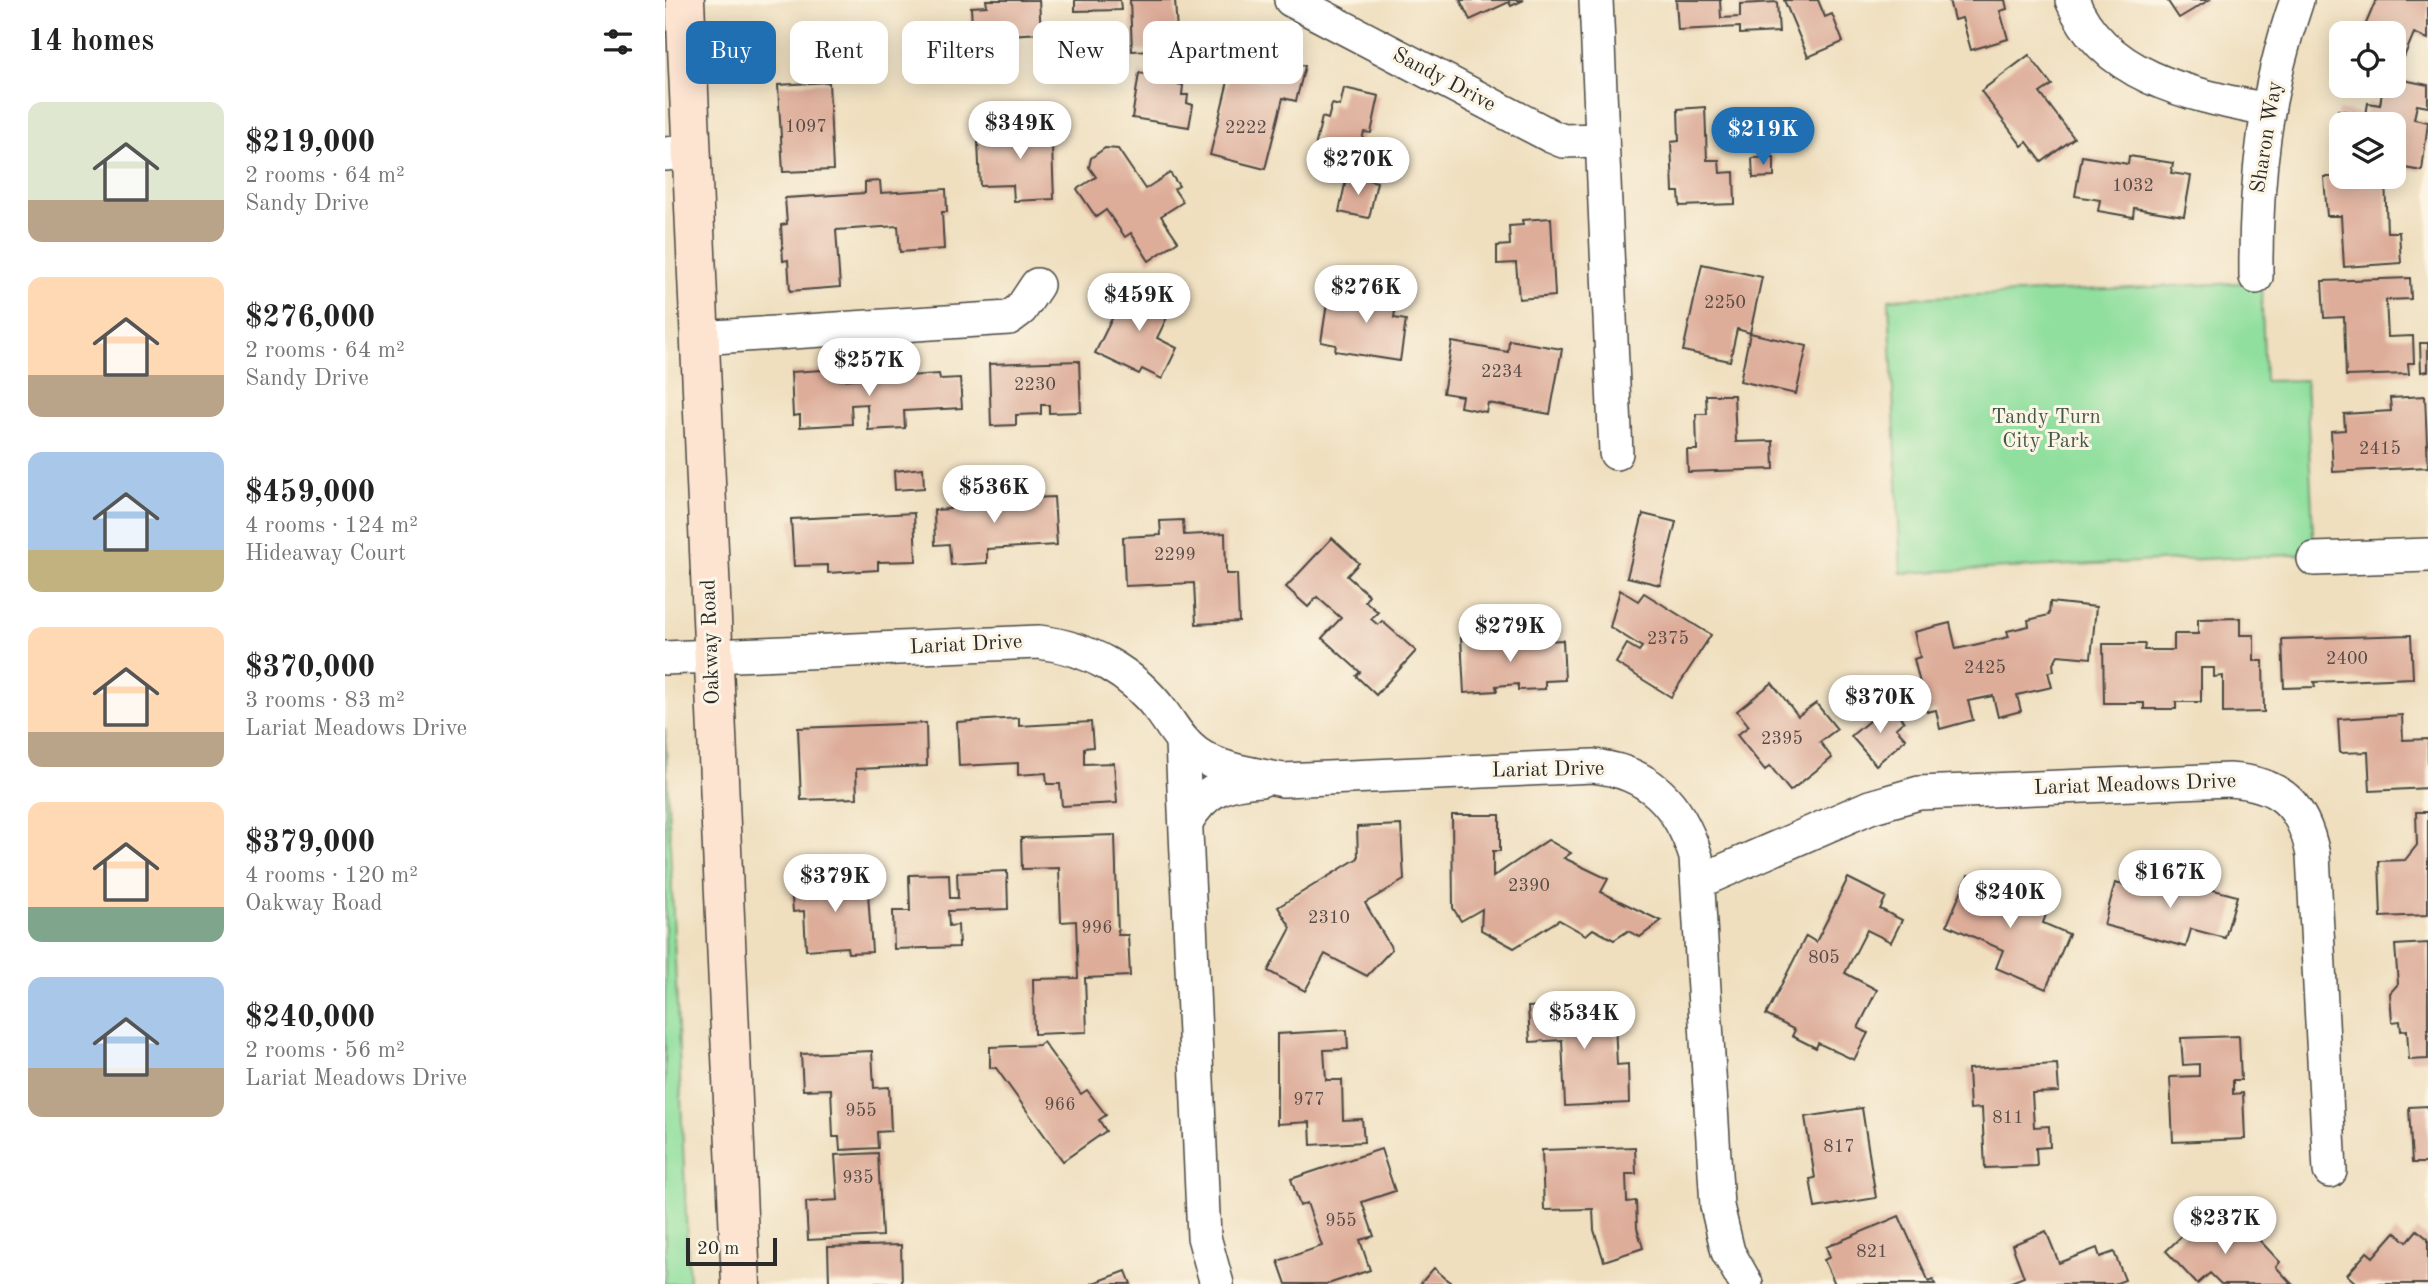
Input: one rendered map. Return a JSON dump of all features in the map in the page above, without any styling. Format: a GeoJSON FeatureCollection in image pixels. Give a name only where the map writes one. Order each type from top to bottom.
{"type":"FeatureCollection","features":[{"type":"Feature","properties":{"kind":"main road","name":"Oakway Road"},"geometry":{"type":"LineString","coordinates":[[685,0],[678,153],[698,338],[741,1284]]}},
{"type":"Feature","properties":{"kind":"street","name":"Sandy Drive"},"geometry":{"type":"LineString","coordinates":[[1291,0],[1551,136],[1563,141],[1602,141]]}},
{"type":"Feature","properties":{"kind":"street"},"geometry":{"type":"LineString","coordinates":[[1596,0],[1616,453]]}},
{"type":"Feature","properties":{"kind":"street"},"geometry":{"type":"LineString","coordinates":[[2072,0],[2082,21],[2100,43],[2143,74],[2170,88],[2267,110]]}},
{"type":"Feature","properties":{"kind":"street","name":"Sharon Way"},"geometry":{"type":"LineString","coordinates":[[2256,277],[2257,183],[2267,110],[2297,0]]}},
{"type":"Feature","properties":{"kind":"street"},"geometry":{"type":"LineString","coordinates":[[698,338],[1009,318],[1021,309],[1037,285]]}},
{"type":"Feature","properties":{"kind":"street"},"geometry":{"type":"LineString","coordinates":[[2314,559],[2428,555]]}},
{"type":"Feature","properties":{"kind":"street","name":"Lariat Drive"},"geometry":{"type":"LineString","coordinates":[[665,658],[1025,642],[1056,644],[1098,658],[1133,681],[1161,711],[1182,742],[1208,760],[1226,767],[1283,780],[1593,766],[1631,774],[1651,787],[1680,816],[1696,857],[1700,881],[1717,1206],[1728,1252],[1746,1284]]}},
{"type":"Feature","properties":{"kind":"street"},"geometry":{"type":"LineString","coordinates":[[1182,742],[1204,1237],[1217,1284]]}},
{"type":"Feature","properties":{"kind":"street"},"geometry":{"type":"LineString","coordinates":[[1186,822],[1199,802],[1212,789],[1241,781],[1283,780]]}},
{"type":"Feature","properties":{"kind":"street","name":"Lariat Meadows Drive"},"geometry":{"type":"LineString","coordinates":[[1700,881],[1870,807],[1919,793],[2229,780],[2269,787],[2284,796],[2298,813],[2309,832],[2313,855],[2330,1171]]}},
{"type":"Feature","properties":{"kind":"green space","name":"Tandy Turn City Park"},"geometry":{"type":"Polygon","coordinates":[[[2261,282],[2265,381],[2306,380],[2314,554],[1901,573],[1889,299],[2261,282]]]}},
{"type":"Feature","properties":{"kind":"green space"},"geometry":{"type":"Polygon","coordinates":[[[665,728],[689,1284],[665,1284],[665,728]]]}},
{"type":"Feature","properties":{"kind":"building"},"geometry":{"type":"Polygon","coordinates":[[[986,0],[1039,0],[1040,21],[1033,21],[1033,33],[1019,34],[1019,21],[972,21],[971,7],[987,6],[986,0]]]}},
{"type":"Feature","properties":{"kind":"building"},"geometry":{"type":"Polygon","coordinates":[[[1075,0],[1120,0],[1121,10],[1075,11],[1075,0]]]}},
{"type":"Feature","properties":{"kind":"building"},"geometry":{"type":"Polygon","coordinates":[[[1130,0],[1175,0],[1176,21],[1143,21],[1143,51],[1132,51],[1130,0]]]}},
{"type":"Feature","properties":{"kind":"building"},"geometry":{"type":"Polygon","coordinates":[[[1460,0],[1524,0],[1511,6],[1509,2],[1470,20],[1460,0]]]}},
{"type":"Feature","properties":{"kind":"building"},"geometry":{"type":"Polygon","coordinates":[[[1676,0],[1720,0],[1721,18],[1740,17],[1740,4],[1777,2],[1779,32],[1740,34],[1740,27],[1678,30],[1676,0]]]}},
{"type":"Feature","properties":{"kind":"building"},"geometry":{"type":"Polygon","coordinates":[[[1784,0],[1818,0],[1825,17],[1832,14],[1843,42],[1808,57],[1784,0]]]}},
{"type":"Feature","properties":{"kind":"building"},"geometry":{"type":"Polygon","coordinates":[[[1949,0],[2005,0],[2007,9],[2000,11],[2008,39],[1971,50],[1962,18],[1954,20],[1949,0]]]}},
{"type":"Feature","properties":{"kind":"building"},"geometry":{"type":"Polygon","coordinates":[[[2167,0],[2209,0],[2179,18],[2167,0]]]}},
{"type":"Feature","properties":{"kind":"building"},"geometry":{"type":"Polygon","coordinates":[[[2376,0],[2428,0],[2428,39],[2414,33],[2406,52],[2406,21],[2367,21],[2376,0]]]}},
{"type":"Feature","properties":{"kind":"building"},"geometry":{"type":"Polygon","coordinates":[[[2029,55],[2052,85],[2040,93],[2074,138],[2042,162],[2027,142],[2022,146],[1981,91],[2029,55]]]}},
{"type":"Feature","properties":{"kind":"building"},"geometry":{"type":"Polygon","coordinates":[[[1139,73],[1143,74],[1143,84],[1183,85],[1182,95],[1188,95],[1187,103],[1193,105],[1189,127],[1132,118],[1139,73]]]}},
{"type":"Feature","properties":{"kind":"building"},"geometry":{"type":"Polygon","coordinates":[[[2406,80],[2428,85],[2428,107],[2417,105],[2414,119],[2428,122],[2422,171],[2406,168],[2406,112],[2366,112],[2368,103],[2380,105],[2381,98],[2406,98],[2406,80]]]}},
{"type":"Feature","properties":{"kind":"building"},"geometry":{"type":"Polygon","coordinates":[[[829,84],[833,170],[783,172],[778,85],[829,84]]]}},
{"type":"Feature","properties":{"kind":"building"},"geometry":{"type":"Polygon","coordinates":[[[1227,84],[1300,84],[1296,101],[1283,98],[1265,169],[1210,155],[1227,84]]]}},
{"type":"Feature","properties":{"kind":"building"},"geometry":{"type":"Polygon","coordinates":[[[1344,88],[1379,96],[1371,133],[1364,132],[1356,162],[1345,159],[1341,173],[1311,165],[1322,117],[1328,119],[1332,104],[1340,106],[1344,88]]]}},
{"type":"Feature","properties":{"kind":"building"},"geometry":{"type":"Polygon","coordinates":[[[1705,107],[1707,160],[1719,160],[1720,173],[1734,172],[1735,204],[1680,206],[1679,192],[1673,192],[1671,142],[1679,141],[1678,109],[1705,107]]]}},
{"type":"Feature","properties":{"kind":"building"},"geometry":{"type":"Polygon","coordinates":[[[1051,121],[1054,199],[1014,201],[1013,185],[980,186],[978,142],[1004,140],[1003,123],[1051,121]]]}},
{"type":"Feature","properties":{"kind":"building"},"geometry":{"type":"Polygon","coordinates":[[[1105,148],[1118,149],[1145,189],[1170,173],[1179,186],[1174,189],[1183,202],[1161,216],[1178,241],[1149,261],[1131,233],[1125,237],[1106,210],[1096,217],[1077,189],[1096,177],[1089,167],[1091,158],[1105,148]]]}},
{"type":"Feature","properties":{"kind":"building"},"geometry":{"type":"Polygon","coordinates":[[[2082,156],[2128,164],[2129,156],[2173,163],[2171,173],[2191,176],[2184,216],[2134,208],[2133,217],[2098,211],[2100,200],[2075,196],[2082,156]]]}},
{"type":"Feature","properties":{"kind":"building"},"geometry":{"type":"Polygon","coordinates":[[[1774,157],[1774,177],[1753,178],[1752,158],[1774,157]]]}},
{"type":"Feature","properties":{"kind":"building"},"geometry":{"type":"Polygon","coordinates":[[[1347,175],[1377,182],[1369,218],[1339,212],[1347,175]]]}},
{"type":"Feature","properties":{"kind":"building"},"geometry":{"type":"Polygon","coordinates":[[[2324,177],[2329,177],[2329,189],[2385,189],[2387,232],[2399,232],[2401,263],[2344,267],[2341,216],[2327,216],[2324,177]]]}},
{"type":"Feature","properties":{"kind":"building"},"geometry":{"type":"Polygon","coordinates":[[[880,181],[881,193],[946,189],[947,212],[942,212],[944,249],[900,252],[898,226],[836,230],[840,287],[790,291],[788,260],[783,261],[781,225],[787,224],[785,198],[865,193],[865,182],[880,181]]]}},
{"type":"Feature","properties":{"kind":"building"},"geometry":{"type":"Polygon","coordinates":[[[1551,218],[1555,296],[1519,299],[1516,263],[1497,264],[1497,246],[1510,245],[1509,226],[1523,225],[1522,220],[1551,218]]]}},
{"type":"Feature","properties":{"kind":"building"},"geometry":{"type":"Polygon","coordinates":[[[1702,264],[1762,277],[1750,333],[1737,329],[1730,361],[1683,351],[1702,264]]]}},
{"type":"Feature","properties":{"kind":"building"},"geometry":{"type":"Polygon","coordinates":[[[2410,278],[2411,299],[2386,300],[2388,337],[2413,336],[2414,363],[2408,363],[2409,374],[2346,376],[2344,317],[2324,318],[2322,281],[2410,278]]]}},
{"type":"Feature","properties":{"kind":"building"},"geometry":{"type":"Polygon","coordinates":[[[1130,282],[1174,303],[1157,338],[1177,348],[1162,379],[1142,369],[1139,374],[1095,353],[1130,282]]]}},
{"type":"Feature","properties":{"kind":"building"},"geometry":{"type":"Polygon","coordinates":[[[1359,285],[1398,291],[1394,318],[1406,320],[1400,361],[1335,351],[1336,345],[1321,342],[1328,297],[1357,302],[1359,285]]]}},
{"type":"Feature","properties":{"kind":"building"},"geometry":{"type":"Polygon","coordinates":[[[1750,333],[1807,346],[1796,394],[1740,381],[1750,333]]]}},
{"type":"Feature","properties":{"kind":"building"},"geometry":{"type":"Polygon","coordinates":[[[1509,340],[1562,349],[1550,414],[1488,403],[1486,412],[1460,407],[1462,396],[1443,393],[1452,342],[1508,352],[1509,340]]]}},
{"type":"Feature","properties":{"kind":"building"},"geometry":{"type":"Polygon","coordinates":[[[2420,343],[2428,343],[2428,371],[2421,372],[2420,343]]]}},
{"type":"Feature","properties":{"kind":"building"},"geometry":{"type":"Polygon","coordinates":[[[1079,361],[1081,412],[1049,413],[1049,405],[1041,405],[1041,414],[1016,415],[1016,425],[991,426],[989,364],[1079,361]]]}},
{"type":"Feature","properties":{"kind":"building"},"geometry":{"type":"Polygon","coordinates":[[[839,369],[840,380],[939,374],[940,379],[960,378],[962,408],[904,411],[905,428],[868,430],[867,404],[851,405],[852,424],[800,427],[800,415],[793,416],[791,372],[839,369]]]}},
{"type":"Feature","properties":{"kind":"building"},"geometry":{"type":"Polygon","coordinates":[[[1706,395],[1734,395],[1736,442],[1773,441],[1774,469],[1688,472],[1687,450],[1697,450],[1696,414],[1707,414],[1706,395]]]}},
{"type":"Feature","properties":{"kind":"building"},"geometry":{"type":"Polygon","coordinates":[[[2425,396],[2428,467],[2333,472],[2331,431],[2345,430],[2344,414],[2391,411],[2390,398],[2425,396]]]}},
{"type":"Feature","properties":{"kind":"building"},"geometry":{"type":"Polygon","coordinates":[[[923,468],[924,488],[895,490],[894,471],[923,468]]]}},
{"type":"Feature","properties":{"kind":"building"},"geometry":{"type":"Polygon","coordinates":[[[1009,485],[1010,499],[1054,497],[1057,545],[987,549],[987,563],[951,565],[949,544],[935,545],[934,510],[950,509],[949,502],[979,500],[978,487],[1009,485]]]}},
{"type":"Feature","properties":{"kind":"building"},"geometry":{"type":"Polygon","coordinates":[[[914,513],[916,561],[878,562],[878,570],[828,573],[828,565],[794,566],[791,519],[914,513]]]}},
{"type":"Feature","properties":{"kind":"building"},"geometry":{"type":"Polygon","coordinates":[[[1643,514],[1676,522],[1660,585],[1627,577],[1643,514]]]}},
{"type":"Feature","properties":{"kind":"building"},"geometry":{"type":"Polygon","coordinates":[[[1183,520],[1184,535],[1225,533],[1226,574],[1237,574],[1239,622],[1196,624],[1194,583],[1125,586],[1123,537],[1161,535],[1160,521],[1183,520]]]}},
{"type":"Feature","properties":{"kind":"building"},"geometry":{"type":"Polygon","coordinates":[[[1332,538],[1359,563],[1347,576],[1369,595],[1365,601],[1378,612],[1371,619],[1378,625],[1382,621],[1416,651],[1376,695],[1356,676],[1360,672],[1322,638],[1341,618],[1317,597],[1308,607],[1286,587],[1332,538]]]}},
{"type":"Feature","properties":{"kind":"building"},"geometry":{"type":"Polygon","coordinates":[[[1620,590],[1638,601],[1644,593],[1711,635],[1671,697],[1616,663],[1627,644],[1639,651],[1642,647],[1610,627],[1620,590]]]}},
{"type":"Feature","properties":{"kind":"building"},"geometry":{"type":"Polygon","coordinates":[[[2050,602],[2096,607],[2091,658],[2058,655],[2053,664],[2054,671],[2048,672],[2052,687],[2017,695],[2021,711],[1998,717],[1993,696],[1968,701],[1973,720],[1940,729],[1936,710],[1927,712],[1914,659],[1920,657],[1914,632],[1950,623],[1956,649],[2009,637],[2007,631],[2029,626],[2028,620],[2049,615],[2050,602]]]}},
{"type":"Feature","properties":{"kind":"building"},"geometry":{"type":"Polygon","coordinates":[[[2240,618],[2240,635],[2254,635],[2254,661],[2263,661],[2264,712],[2223,713],[2223,676],[2214,677],[2214,668],[2201,668],[2201,702],[2176,702],[2176,709],[2144,709],[2144,703],[2104,703],[2103,644],[2145,644],[2144,650],[2174,650],[2174,634],[2198,634],[2198,619],[2240,618]]]}},
{"type":"Feature","properties":{"kind":"building"},"geometry":{"type":"Polygon","coordinates":[[[1488,635],[1488,644],[1563,640],[1565,680],[1545,681],[1545,689],[1518,690],[1518,684],[1496,686],[1497,691],[1464,693],[1461,637],[1488,635]]]}},
{"type":"Feature","properties":{"kind":"building"},"geometry":{"type":"Polygon","coordinates":[[[2411,635],[2413,678],[2314,682],[2315,687],[2284,688],[2282,639],[2411,635]]]}},
{"type":"Feature","properties":{"kind":"building"},"geometry":{"type":"Polygon","coordinates":[[[1772,683],[1798,716],[1816,703],[1837,729],[1820,742],[1832,758],[1790,791],[1770,766],[1765,770],[1737,735],[1749,726],[1737,711],[1772,683]]]}},
{"type":"Feature","properties":{"kind":"building"},"geometry":{"type":"Polygon","coordinates":[[[1889,704],[1904,721],[1896,728],[1906,739],[1876,765],[1851,736],[1889,704]]]}},
{"type":"Feature","properties":{"kind":"building"},"geometry":{"type":"Polygon","coordinates":[[[2402,715],[2403,740],[2428,739],[2428,788],[2370,791],[2368,752],[2340,753],[2338,719],[2402,715]]]}},
{"type":"Feature","properties":{"kind":"building"},"geometry":{"type":"Polygon","coordinates":[[[1019,718],[1019,726],[1091,722],[1093,747],[1084,748],[1084,764],[1114,763],[1117,803],[1062,806],[1060,784],[1047,784],[1046,773],[1018,775],[1018,763],[959,766],[957,722],[1019,718]]]}},
{"type":"Feature","properties":{"kind":"building"},"geometry":{"type":"Polygon","coordinates":[[[926,723],[927,766],[856,769],[857,798],[801,800],[798,728],[926,723]]]}},
{"type":"Feature","properties":{"kind":"building"},"geometry":{"type":"Polygon","coordinates":[[[2416,812],[2428,812],[2428,915],[2381,917],[2379,861],[2405,860],[2417,845],[2416,812]]]}},
{"type":"Feature","properties":{"kind":"building"},"geometry":{"type":"Polygon","coordinates":[[[1452,815],[1500,815],[1500,851],[1493,851],[1493,877],[1548,840],[1571,853],[1564,858],[1608,879],[1601,892],[1661,921],[1640,937],[1628,931],[1614,940],[1593,929],[1586,935],[1559,920],[1514,948],[1481,930],[1482,909],[1461,921],[1453,908],[1452,815]]]}},
{"type":"Feature","properties":{"kind":"building"},"geometry":{"type":"Polygon","coordinates":[[[1401,825],[1404,880],[1365,903],[1392,949],[1367,976],[1325,954],[1305,991],[1268,971],[1291,928],[1278,907],[1358,858],[1357,827],[1401,825]]]}},
{"type":"Feature","properties":{"kind":"building"},"geometry":{"type":"Polygon","coordinates":[[[1115,835],[1118,935],[1128,935],[1130,976],[1085,978],[1087,1032],[1034,1034],[1033,979],[1078,978],[1076,921],[1061,922],[1059,868],[1022,869],[1021,838],[1115,835]]]}},
{"type":"Feature","properties":{"kind":"building"},"geometry":{"type":"Polygon","coordinates":[[[1007,871],[1008,909],[948,911],[949,926],[958,925],[959,947],[894,949],[893,911],[910,911],[909,875],[949,874],[950,898],[958,898],[957,873],[1007,871]]]}},
{"type":"Feature","properties":{"kind":"building"},"geometry":{"type":"Polygon","coordinates":[[[2148,873],[2237,896],[2225,938],[2191,929],[2186,947],[2104,925],[2115,883],[2143,890],[2148,873]]]}},
{"type":"Feature","properties":{"kind":"building"},"geometry":{"type":"Polygon","coordinates":[[[1968,875],[2048,909],[2043,923],[2069,934],[2046,989],[1996,968],[2003,950],[1947,925],[1968,875]]]}},
{"type":"Feature","properties":{"kind":"building"},"geometry":{"type":"Polygon","coordinates":[[[1848,878],[1886,897],[1880,909],[1902,920],[1891,942],[1867,930],[1845,973],[1877,990],[1858,1028],[1868,1033],[1854,1060],[1818,1043],[1816,1048],[1792,1036],[1795,1030],[1766,1015],[1806,936],[1816,942],[1848,878]]]}},
{"type":"Feature","properties":{"kind":"building"},"geometry":{"type":"Polygon","coordinates":[[[867,879],[872,952],[848,953],[847,947],[806,950],[804,911],[793,912],[791,884],[867,879]]]}},
{"type":"Feature","properties":{"kind":"building"},"geometry":{"type":"Polygon","coordinates":[[[2428,943],[2428,1059],[2409,1060],[2407,1030],[2401,1031],[2400,1021],[2392,1022],[2390,993],[2398,984],[2395,945],[2428,943]]]}},
{"type":"Feature","properties":{"kind":"building"},"geometry":{"type":"Polygon","coordinates":[[[1614,1003],[1617,1065],[1628,1064],[1629,1103],[1565,1106],[1562,1040],[1530,1042],[1528,1007],[1614,1003]]]}},
{"type":"Feature","properties":{"kind":"building"},"geometry":{"type":"Polygon","coordinates":[[[1347,1030],[1348,1049],[1324,1050],[1326,1080],[1342,1080],[1343,1120],[1362,1119],[1364,1142],[1311,1145],[1310,1122],[1277,1124],[1277,1034],[1347,1030]]]}},
{"type":"Feature","properties":{"kind":"building"},"geometry":{"type":"Polygon","coordinates":[[[2239,1036],[2241,1080],[2233,1080],[2233,1094],[2243,1093],[2245,1139],[2173,1142],[2170,1077],[2199,1076],[2199,1064],[2183,1065],[2181,1038],[2239,1036]]]}},
{"type":"Feature","properties":{"kind":"building"},"geometry":{"type":"Polygon","coordinates":[[[1043,1042],[1081,1094],[1087,1090],[1106,1115],[1099,1120],[1106,1131],[1063,1161],[996,1068],[990,1068],[990,1047],[1039,1045],[1043,1042]]]}},
{"type":"Feature","properties":{"kind":"building"},"geometry":{"type":"Polygon","coordinates":[[[872,1051],[874,1088],[889,1087],[891,1131],[877,1132],[878,1148],[840,1150],[839,1137],[833,1137],[831,1089],[803,1090],[801,1054],[872,1051]]]}},
{"type":"Feature","properties":{"kind":"building"},"geometry":{"type":"Polygon","coordinates":[[[2057,1064],[2059,1092],[2032,1093],[2034,1127],[2049,1126],[2050,1147],[2036,1148],[2037,1166],[1985,1168],[1982,1108],[1970,1109],[1968,1069],[2057,1064]]]}},
{"type":"Feature","properties":{"kind":"building"},"geometry":{"type":"Polygon","coordinates":[[[2428,1106],[2428,1163],[2412,1163],[2409,1107],[2428,1106]]]}},
{"type":"Feature","properties":{"kind":"building"},"geometry":{"type":"Polygon","coordinates":[[[1862,1108],[1876,1198],[1815,1208],[1810,1179],[1815,1178],[1805,1117],[1862,1108]]]}},
{"type":"Feature","properties":{"kind":"building"},"geometry":{"type":"Polygon","coordinates":[[[1635,1147],[1636,1174],[1626,1174],[1627,1202],[1636,1201],[1637,1228],[1643,1248],[1604,1261],[1594,1230],[1593,1209],[1544,1210],[1542,1150],[1635,1147]]]}},
{"type":"Feature","properties":{"kind":"building"},"geometry":{"type":"Polygon","coordinates":[[[1381,1149],[1395,1191],[1362,1202],[1374,1236],[1360,1240],[1370,1270],[1328,1284],[1286,1284],[1278,1261],[1322,1246],[1307,1203],[1300,1206],[1291,1179],[1381,1149]]]}},
{"type":"Feature","properties":{"kind":"building"},"geometry":{"type":"Polygon","coordinates":[[[878,1153],[882,1236],[808,1240],[806,1202],[838,1200],[835,1155],[878,1153]]]}},
{"type":"Feature","properties":{"kind":"building"},"geometry":{"type":"Polygon","coordinates":[[[2207,1212],[2228,1233],[2233,1228],[2243,1237],[2250,1230],[2280,1262],[2276,1267],[2292,1284],[2221,1284],[2210,1273],[2197,1284],[2166,1251],[2207,1212]]]}},
{"type":"Feature","properties":{"kind":"building"},"geometry":{"type":"Polygon","coordinates":[[[1899,1216],[1929,1282],[1933,1280],[1935,1284],[1835,1284],[1824,1260],[1830,1257],[1826,1247],[1899,1216]]]}},
{"type":"Feature","properties":{"kind":"building"},"geometry":{"type":"Polygon","coordinates":[[[2417,1230],[2428,1239],[2428,1284],[2357,1284],[2347,1275],[2367,1252],[2373,1257],[2395,1232],[2407,1242],[2417,1230]]]}},
{"type":"Feature","properties":{"kind":"building"},"geometry":{"type":"Polygon","coordinates":[[[2046,1231],[2059,1263],[2097,1248],[2100,1257],[2114,1252],[2125,1280],[2114,1284],[2006,1284],[2024,1277],[2012,1245],[2046,1231]]]}},
{"type":"Feature","properties":{"kind":"building"},"geometry":{"type":"Polygon","coordinates":[[[901,1245],[902,1284],[829,1282],[828,1247],[901,1245]]]}},
{"type":"Feature","properties":{"kind":"building"},"geometry":{"type":"Polygon","coordinates":[[[1434,1268],[1452,1284],[1420,1284],[1434,1268]]]}},
{"type":"Feature","properties":{"kind":"building"},"geometry":{"type":"Polygon","coordinates":[[[1126,1271],[1131,1284],[1091,1284],[1126,1271]]]}}]}
